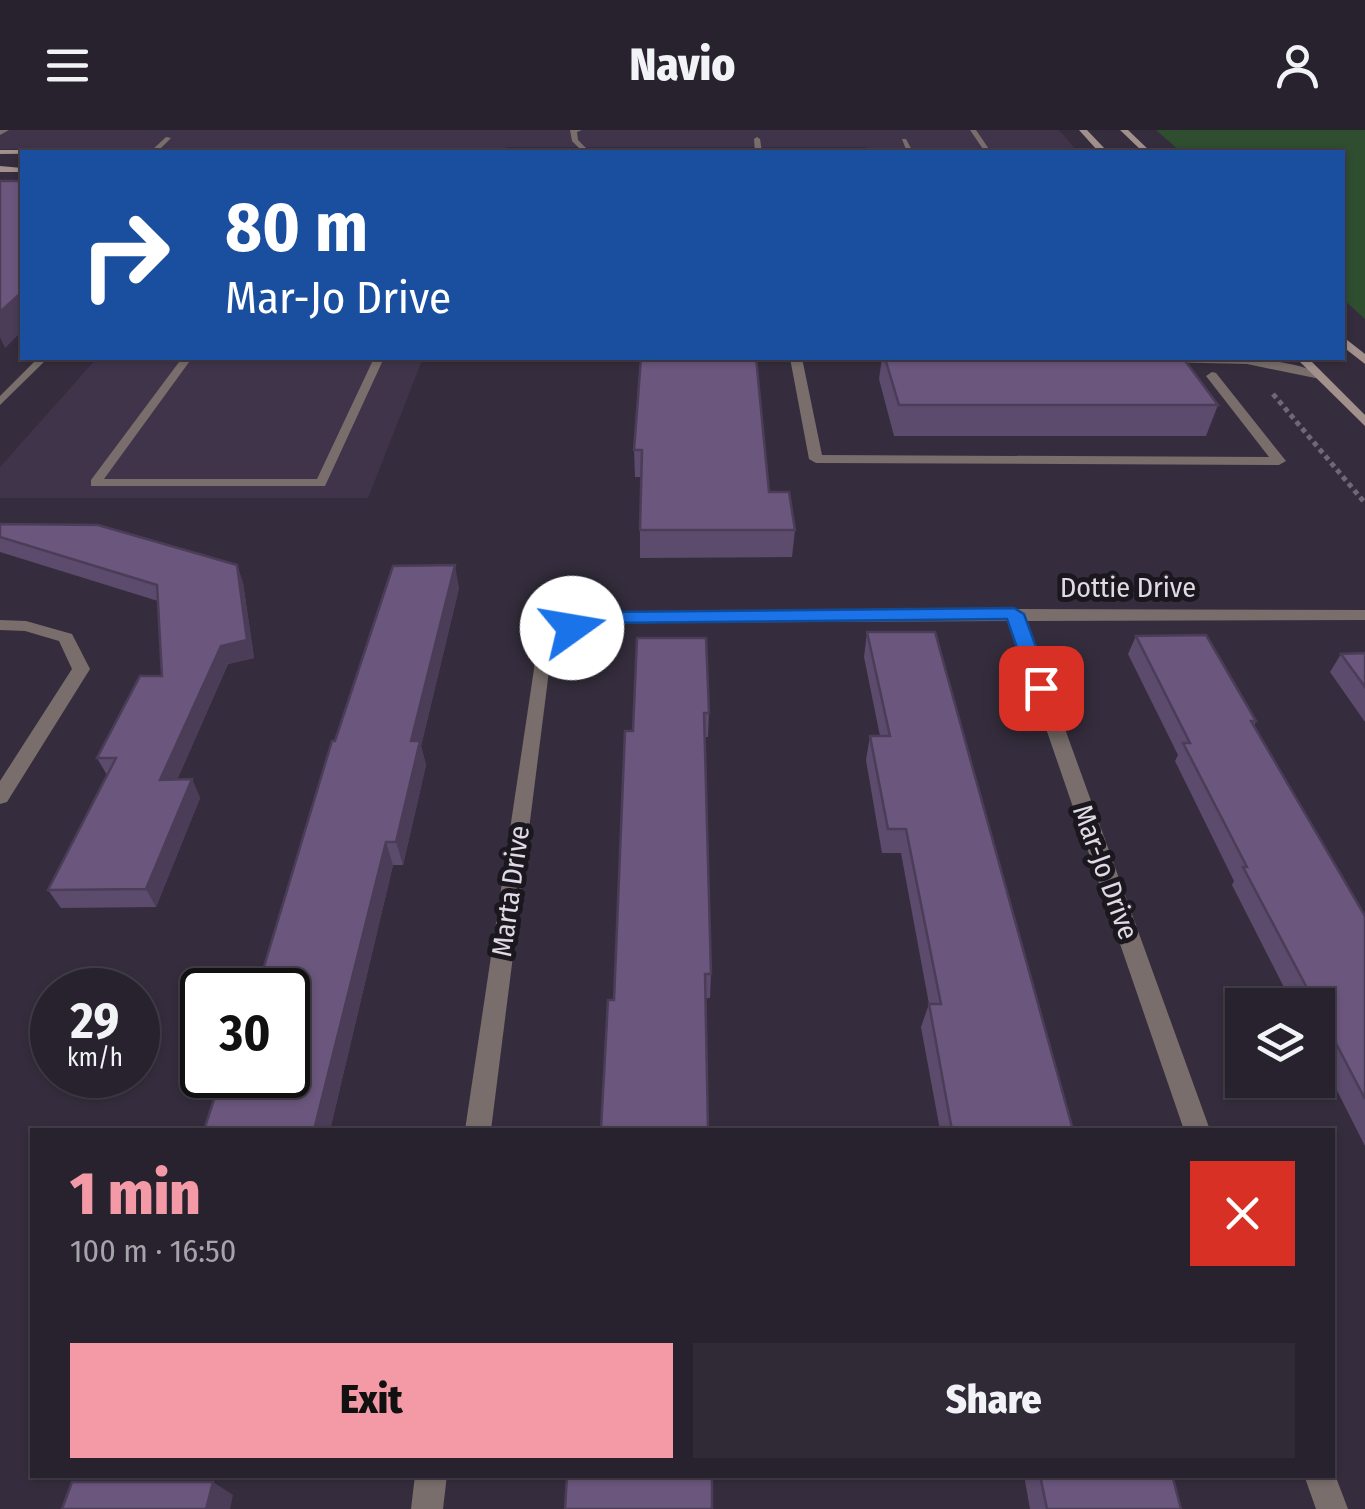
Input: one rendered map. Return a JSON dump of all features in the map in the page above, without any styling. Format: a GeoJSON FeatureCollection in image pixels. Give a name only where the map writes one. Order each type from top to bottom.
{"type":"FeatureCollection","features":[{"type":"Feature","properties":{"kind":"main road"},"geometry":{"type":"LineString","coordinates":[[1083,130],[1101,150]]}},
{"type":"Feature","properties":{"kind":"main road"},"geometry":{"type":"LineString","coordinates":[[1124,130],[1144,150]]}},
{"type":"Feature","properties":{"kind":"main road"},"geometry":{"type":"LineString","coordinates":[[1345,341],[1365,360]]}},
{"type":"Feature","properties":{"kind":"main road"},"geometry":{"type":"LineString","coordinates":[[1304,360],[1365,422]]}},
{"type":"Feature","properties":{"kind":"street"},"geometry":{"type":"LineString","coordinates":[[796,360],[816,460],[1278,461],[1212,376]]}},
{"type":"Feature","properties":{"kind":"street","name":"Mar-Jo Drive"},"geometry":{"type":"LineString","coordinates":[[1014,614],[1197,1128]]}},
{"type":"Feature","properties":{"kind":"street","name":"Dottie Drive"},"geometry":{"type":"LineString","coordinates":[[543,653],[572,628],[602,618],[1365,615]]}},
{"type":"Feature","properties":{"kind":"street"},"geometry":{"type":"LineString","coordinates":[[0,626],[26,626],[66,638],[81,669],[0,797]]}},
{"type":"Feature","properties":{"kind":"street","name":"Marta Drive"},"geometry":{"type":"LineString","coordinates":[[478,1128],[543,653]]}},
{"type":"Feature","properties":{"kind":"street"},"geometry":{"type":"LineString","coordinates":[[426,1509],[431,1478]]}},
{"type":"Feature","properties":{"kind":"street"},"geometry":{"type":"LineString","coordinates":[[1321,1478],[1332,1509]]}},
{"type":"Feature","properties":{"kind":"lane"},"geometry":{"type":"LineString","coordinates":[[560,130],[576,130],[574,141],[586,150]]}},
{"type":"Feature","properties":{"kind":"lane"},"geometry":{"type":"LineString","coordinates":[[974,131],[992,132]]}},
{"type":"Feature","properties":{"kind":"lane"},"geometry":{"type":"LineString","coordinates":[[154,150],[168,138]]}},
{"type":"Feature","properties":{"kind":"lane"},"geometry":{"type":"LineString","coordinates":[[757,139],[759,150]]}},
{"type":"Feature","properties":{"kind":"lane"},"geometry":{"type":"LineString","coordinates":[[904,140],[909,150]]}},
{"type":"Feature","properties":{"kind":"lane"},"geometry":{"type":"LineString","coordinates":[[2,398],[41,360]]}},
{"type":"Feature","properties":{"kind":"lane"},"geometry":{"type":"LineString","coordinates":[[186,360],[95,483],[321,483],[378,360]]}},
{"type":"Feature","properties":{"kind":"lane"},"geometry":{"type":"LineString","coordinates":[[1261,360],[1284,363],[1320,376]]}},
{"type":"Feature","properties":{"kind":"path"},"geometry":{"type":"LineString","coordinates":[[1248,360],[1365,503]]}},
{"type":"Feature","properties":{"kind":"shaded area"},"geometry":{"type":"Polygon","coordinates":[[[0,130],[1059,130],[1076,150],[866,147],[0,149],[0,130]]]}},
{"type":"Feature","properties":{"kind":"shaded area"},"geometry":{"type":"Polygon","coordinates":[[[95,360],[422,360],[368,498],[0,498],[0,467],[95,360]]]}},
{"type":"Feature","properties":{"kind":"green space"},"geometry":{"type":"Polygon","coordinates":[[[1156,130],[1365,130],[1365,319],[1345,301],[1345,150],[1179,150],[1156,130]]]}},
{"type":"Feature","properties":{"kind":"building"},"geometry":{"type":"Polygon","coordinates":[[[0,181],[20,181],[20,294],[0,312],[0,181]]]}},
{"type":"Feature","properties":{"kind":"building"},"geometry":{"type":"Polygon","coordinates":[[[641,360],[756,360],[769,492],[789,492],[795,530],[640,530],[642,450],[634,450],[641,360]]]}},
{"type":"Feature","properties":{"kind":"building"},"geometry":{"type":"Polygon","coordinates":[[[886,360],[1184,360],[1218,405],[899,405],[886,360]]]}},
{"type":"Feature","properties":{"kind":"building"},"geometry":{"type":"Polygon","coordinates":[[[0,524],[98,525],[237,565],[247,640],[221,646],[160,780],[192,779],[146,889],[48,890],[116,758],[97,758],[140,676],[162,676],[157,585],[0,537],[0,524]]]}},
{"type":"Feature","properties":{"kind":"building"},"geometry":{"type":"Polygon","coordinates":[[[455,565],[411,741],[420,741],[396,842],[386,842],[314,1128],[205,1128],[214,1098],[310,1098],[310,968],[264,968],[393,566],[455,565]]]}},
{"type":"Feature","properties":{"kind":"building"},"geometry":{"type":"Polygon","coordinates":[[[867,632],[935,632],[1072,1128],[952,1128],[929,1004],[941,1004],[906,829],[888,829],[870,736],[890,736],[867,632]]]}},
{"type":"Feature","properties":{"kind":"building"},"geometry":{"type":"Polygon","coordinates":[[[1206,635],[1256,721],[1251,721],[1365,916],[1365,1099],[1335,1042],[1335,988],[1307,988],[1243,867],[1247,867],[1183,743],[1190,743],[1136,636],[1206,635]]]}},
{"type":"Feature","properties":{"kind":"building"},"geometry":{"type":"Polygon","coordinates":[[[637,638],[706,638],[709,713],[704,713],[711,974],[705,974],[708,1128],[601,1128],[608,1000],[614,1000],[625,731],[633,731],[637,638]]]}},
{"type":"Feature","properties":{"kind":"building"},"geometry":{"type":"Polygon","coordinates":[[[1365,653],[1365,687],[1341,654],[1365,653]]]}},
{"type":"Feature","properties":{"kind":"building"},"geometry":{"type":"Polygon","coordinates":[[[567,1478],[712,1478],[712,1509],[565,1509],[567,1478]]]}},
{"type":"Feature","properties":{"kind":"building"},"geometry":{"type":"Polygon","coordinates":[[[1041,1478],[1173,1478],[1181,1509],[1047,1509],[1041,1478]]]}},
{"type":"Feature","properties":{"kind":"building"},"geometry":{"type":"Polygon","coordinates":[[[72,1482],[213,1482],[206,1509],[62,1509],[72,1482]]]}},
{"type":"Feature","properties":{"kind":"route"},"geometry":{"type":"LineString","coordinates":[[572,628],[602,618],[1014,614],[1041,688]]}}]}
